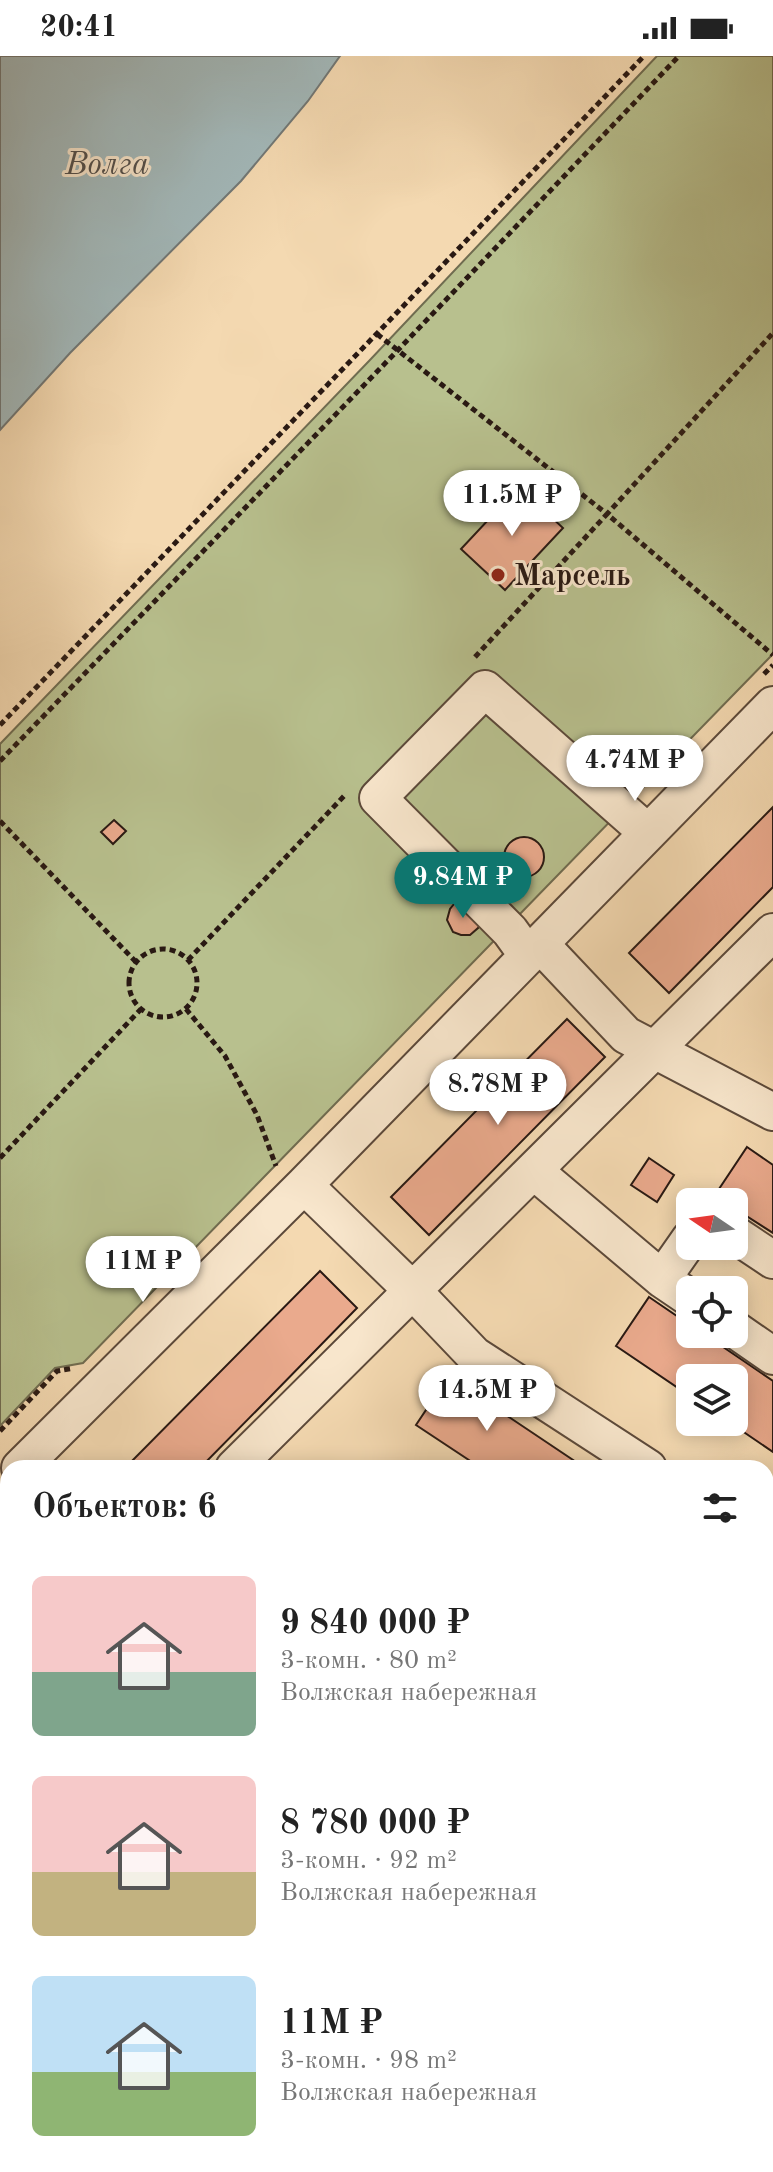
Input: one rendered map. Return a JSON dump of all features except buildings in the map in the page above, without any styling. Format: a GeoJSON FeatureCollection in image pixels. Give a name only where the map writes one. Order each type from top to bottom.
{"type":"FeatureCollection","features":[{"type":"Feature","properties":{"kind":"street"},"geometry":{"type":"LineString","coordinates":[[648,833],[485,689],[378,798],[510,931],[626,1035],[773,1112]]}},
{"type":"Feature","properties":{"kind":"street"},"geometry":{"type":"LineString","coordinates":[[29,1460],[291,1178],[534,950],[773,705]]}},
{"type":"Feature","properties":{"kind":"street"},"geometry":{"type":"LineString","coordinates":[[242,1460],[773,932]]}},
{"type":"Feature","properties":{"kind":"street"},"geometry":{"type":"LineString","coordinates":[[534,1171],[676,1288]]}},
{"type":"Feature","properties":{"kind":"street"},"geometry":{"type":"LineString","coordinates":[[291,1178],[413,1291],[474,1355],[636,1460]]}},
{"type":"Feature","properties":{"kind":"street"},"geometry":{"type":"LineString","coordinates":[[748,1243],[773,1260]]}},
{"type":"Feature","properties":{"kind":"street"},"geometry":{"type":"LineString","coordinates":[[748,1339],[773,1356]]}},
{"type":"Feature","properties":{"kind":"path"},"geometry":{"type":"LineString","coordinates":[[0,725],[644,56]]}},
{"type":"Feature","properties":{"kind":"path"},"geometry":{"type":"LineString","coordinates":[[0,761],[679,56]]}},
{"type":"Feature","properties":{"kind":"path"},"geometry":{"type":"LineString","coordinates":[[505,625],[773,333]]}},
{"type":"Feature","properties":{"kind":"path"},"geometry":{"type":"LineString","coordinates":[[377,334],[607,514],[773,655]]}},
{"type":"Feature","properties":{"kind":"path"},"geometry":{"type":"LineString","coordinates":[[0,821],[136,962]]}},
{"type":"Feature","properties":{"kind":"path"},"geometry":{"type":"LineString","coordinates":[[164,948],[186,956],[193,965],[198,988],[186,1009],[164,1017],[152,1016],[141,1009],[130,993],[129,982],[136,962],[144,955],[164,948]]}},
{"type":"Feature","properties":{"kind":"path"},"geometry":{"type":"LineString","coordinates":[[0,1158],[141,1009]]}},
{"type":"Feature","properties":{"kind":"path"},"geometry":{"type":"LineString","coordinates":[[186,1009],[225,1056],[291,1178]]}},
{"type":"Feature","properties":{"kind":"green space"},"geometry":{"type":"Polygon","coordinates":[[[657,56],[773,56],[773,654],[83,1363],[55,1368],[0,1426],[0,744],[657,56]]]}},
{"type":"Feature","properties":{"kind":"water","name":"Волга"},"geometry":{"type":"Polygon","coordinates":[[[0,56],[340,56],[308,101],[241,181],[70,353],[0,430],[0,56]]]}},
{"type":"Feature","properties":{"kind":"place","name":"Марсель"},"geometry":{"type":"Point","coordinates":[498,575]}}]}
